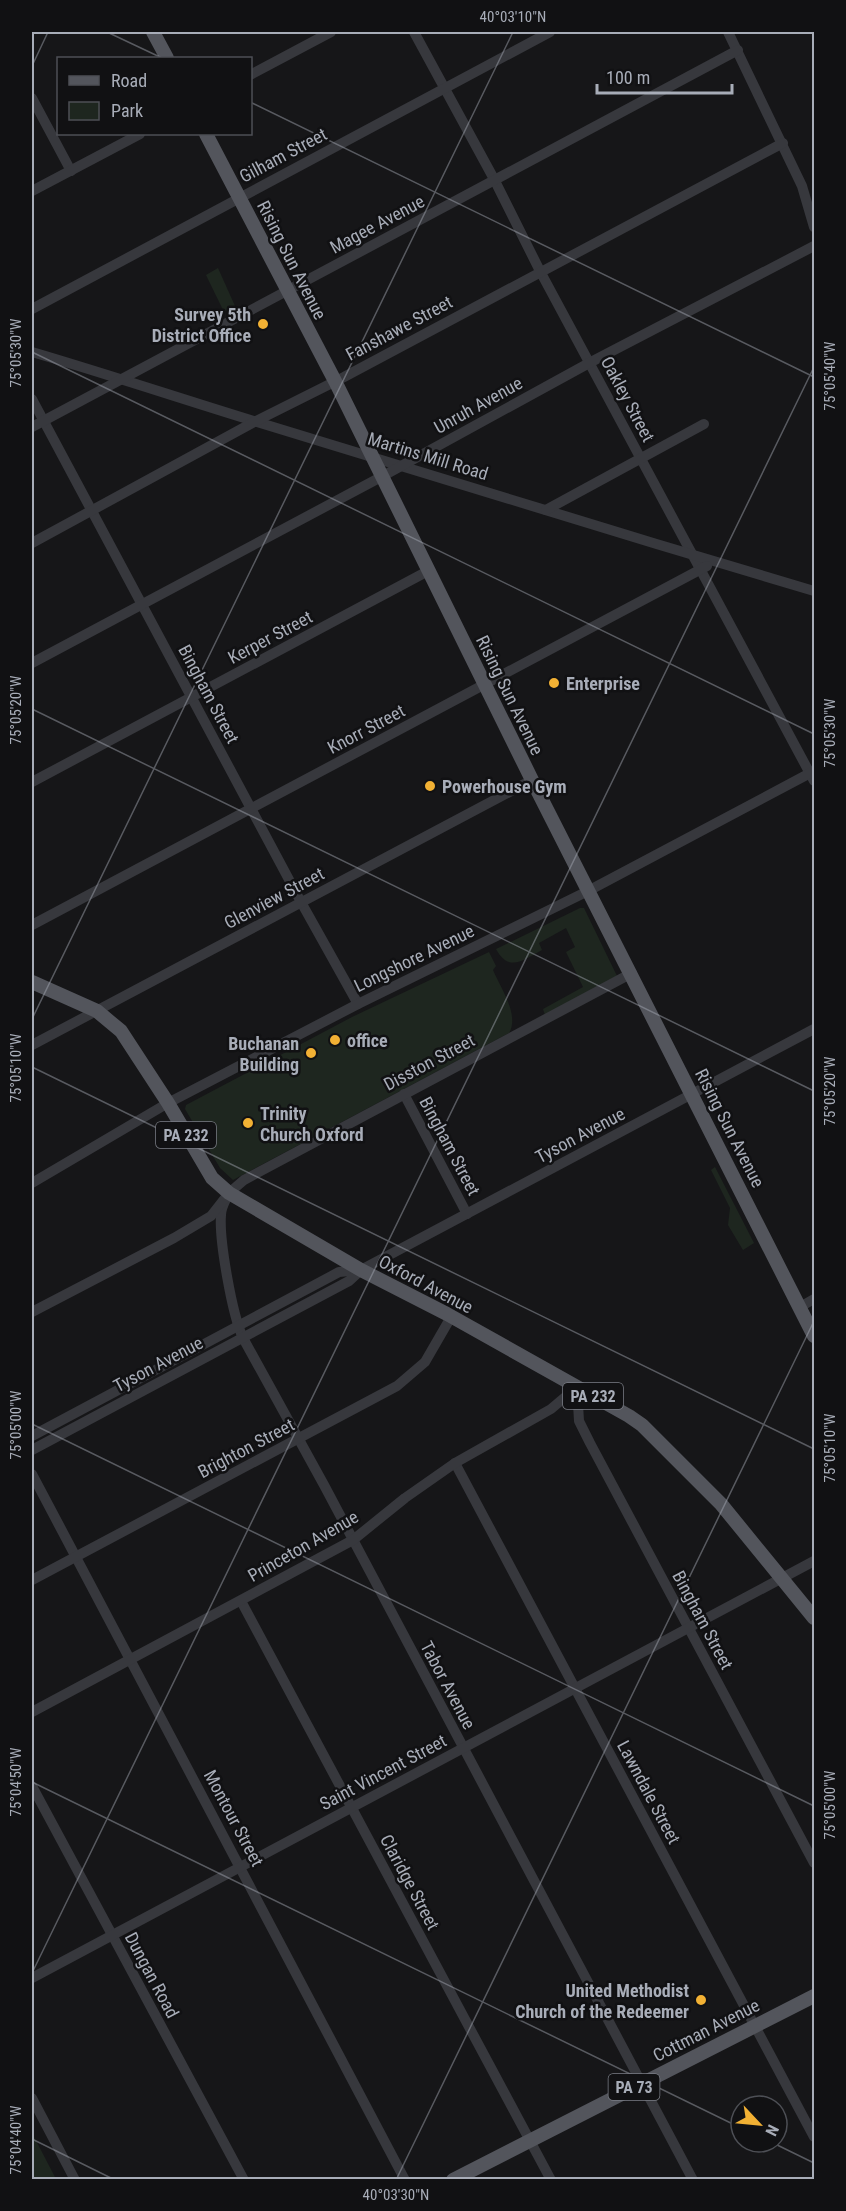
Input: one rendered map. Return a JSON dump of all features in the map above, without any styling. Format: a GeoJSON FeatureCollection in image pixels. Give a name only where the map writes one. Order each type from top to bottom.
{"type":"FeatureCollection","features":[{"type":"Feature","properties":{"kind":"main road"},"geometry":{"type":"LineString","coordinates":[[158,33],[167,57]]}},
{"type":"Feature","properties":{"kind":"main road","name":"Rising Sun Avenue"},"geometry":{"type":"LineString","coordinates":[[207,135],[335,381],[532,780],[632,973],[814,1336]]}},
{"type":"Feature","properties":{"kind":"main road","name":"Oxford Avenue"},"geometry":{"type":"LineString","coordinates":[[32,982],[97,1011],[121,1030],[168,1102],[212,1178],[229,1193],[361,1270],[629,1416],[651,1433],[721,1504],[814,1618]]}},
{"type":"Feature","properties":{"kind":"main road","name":"Cottman Avenue"},"geometry":{"type":"LineString","coordinates":[[453,2180],[814,1996]]}},
{"type":"Feature","properties":{"kind":"street"},"geometry":{"type":"LineString","coordinates":[[252,74],[331,32]]}},
{"type":"Feature","properties":{"kind":"street","name":"Oakley Street"},"geometry":{"type":"LineString","coordinates":[[414,32],[640,458],[814,775]]}},
{"type":"Feature","properties":{"kind":"street","name":"Gilham Street"},"geometry":{"type":"LineString","coordinates":[[32,309],[550,32]]}},
{"type":"Feature","properties":{"kind":"street"},"geometry":{"type":"LineString","coordinates":[[728,32],[802,186],[814,227]]}},
{"type":"Feature","properties":{"kind":"street","name":"Magee Avenue"},"geometry":{"type":"LineString","coordinates":[[32,427],[738,51]]}},
{"type":"Feature","properties":{"kind":"street"},"geometry":{"type":"LineString","coordinates":[[32,98],[71,171]]}},
{"type":"Feature","properties":{"kind":"street"},"geometry":{"type":"LineString","coordinates":[[32,191],[138,135]]}},
{"type":"Feature","properties":{"kind":"street","name":"Fanshawe Street"},"geometry":{"type":"LineString","coordinates":[[32,543],[783,143]]}},
{"type":"Feature","properties":{"kind":"street","name":"Unruh Avenue"},"geometry":{"type":"LineString","coordinates":[[32,663],[591,362],[814,246]]}},
{"type":"Feature","properties":{"kind":"street","name":"Martins Mill Road"},"geometry":{"type":"LineString","coordinates":[[32,352],[814,591]]}},
{"type":"Feature","properties":{"kind":"street","name":"Bingham Street"},"geometry":{"type":"LineString","coordinates":[[32,399],[301,903],[358,1004]]}},
{"type":"Feature","properties":{"kind":"street"},"geometry":{"type":"LineString","coordinates":[[546,510],[704,424]]}},
{"type":"Feature","properties":{"kind":"street","name":"Knorr Street"},"geometry":{"type":"LineString","coordinates":[[32,925],[715,562]]}},
{"type":"Feature","properties":{"kind":"street","name":"Kerper Street"},"geometry":{"type":"LineString","coordinates":[[32,782],[428,571]]}},
{"type":"Feature","properties":{"kind":"street","name":"Longshore Avenue"},"geometry":{"type":"LineString","coordinates":[[32,1183],[168,1102],[814,775]]}},
{"type":"Feature","properties":{"kind":"street","name":"Glenview Street"},"geometry":{"type":"LineString","coordinates":[[32,1045],[532,780]]}},
{"type":"Feature","properties":{"kind":"street","name":"Disston Street"},"geometry":{"type":"LineString","coordinates":[[32,1312],[212,1216],[229,1193],[244,1180],[632,973]]}},
{"type":"Feature","properties":{"kind":"street","name":"Tyson Avenue"},"geometry":{"type":"LineString","coordinates":[[32,1450],[349,1281],[361,1270],[814,1029]]}},
{"type":"Feature","properties":{"kind":"street","name":"Bingham Street"},"geometry":{"type":"LineString","coordinates":[[404,1094],[467,1214]]}},
{"type":"Feature","properties":{"kind":"street","name":"Tabor Avenue"},"geometry":{"type":"LineString","coordinates":[[229,1193],[221,1212],[221,1223],[237,1326],[693,2180]]}},
{"type":"Feature","properties":{"kind":"street","name":"Tyson Avenue"},"geometry":{"type":"LineString","coordinates":[[32,1436],[339,1272],[361,1270]]}},
{"type":"Feature","properties":{"kind":"street"},"geometry":{"type":"LineString","coordinates":[[800,1307],[814,1299]]}},
{"type":"Feature","properties":{"kind":"street","name":"Brighton Street"},"geometry":{"type":"LineString","coordinates":[[32,1580],[397,1386],[419,1369],[451,1317]]}},
{"type":"Feature","properties":{"kind":"street"},"geometry":{"type":"LineString","coordinates":[[127,1385],[133,1397]]}},
{"type":"Feature","properties":{"kind":"street","name":"Bingham Street"},"geometry":{"type":"LineString","coordinates":[[577,1387],[579,1421],[814,1863]]}},
{"type":"Feature","properties":{"kind":"street","name":"Princeton Avenue"},"geometry":{"type":"LineString","coordinates":[[32,1712],[353,1540],[405,1498],[455,1463],[551,1409],[577,1387]]}},
{"type":"Feature","properties":{"kind":"street","name":"Lawndale Street"},"geometry":{"type":"LineString","coordinates":[[455,1463],[814,2137]]}},
{"type":"Feature","properties":{"kind":"street","name":"Montour Street"},"geometry":{"type":"LineString","coordinates":[[32,1474],[405,2180]]}},
{"type":"Feature","properties":{"kind":"street","name":"Saint Vincent Street"},"geometry":{"type":"LineString","coordinates":[[32,1978],[814,1561]]}},
{"type":"Feature","properties":{"kind":"street","name":"Claridge Street"},"geometry":{"type":"LineString","coordinates":[[241,1601],[551,2180]]}},
{"type":"Feature","properties":{"kind":"street","name":"Dungan Road"},"geometry":{"type":"LineString","coordinates":[[32,1786],[244,2180]]}},
{"type":"Feature","properties":{"kind":"street"},"geometry":{"type":"LineString","coordinates":[[32,2098],[75,2180]]}},
{"type":"Feature","properties":{"kind":"green space"},"geometry":{"type":"Polygon","coordinates":[[[218,268],[235,306],[224,312],[206,275],[218,268]]]}},
{"type":"Feature","properties":{"kind":"green space"},"geometry":{"type":"Polygon","coordinates":[[[584,908],[617,976],[545,1015],[543,1009],[583,987],[566,952],[575,947],[566,928],[539,943],[542,950],[517,962],[506,961],[496,949],[584,908]]]}},
{"type":"Feature","properties":{"kind":"green space"},"geometry":{"type":"Polygon","coordinates":[[[489,952],[496,966],[493,970],[511,1010],[512,1026],[509,1033],[233,1180],[220,1168],[185,1109],[186,1105],[352,1017],[489,952]]]}},
{"type":"Feature","properties":{"kind":"green space"},"geometry":{"type":"Polygon","coordinates":[[[715,1167],[754,1243],[743,1250],[728,1225],[730,1208],[711,1170],[715,1167]]]}},
{"type":"Feature","properties":{"kind":"green space"},"geometry":{"type":"Polygon","coordinates":[[[32,2133],[56,2179],[32,2179],[32,2133]]]}},
{"type":"Feature","properties":{"kind":"place","name":"Survey 5th District Office"},"geometry":{"type":"Point","coordinates":[263,324]}},
{"type":"Feature","properties":{"kind":"place","name":"Enterprise"},"geometry":{"type":"Point","coordinates":[554,683]}},
{"type":"Feature","properties":{"kind":"place","name":"Powerhouse Gym"},"geometry":{"type":"Point","coordinates":[430,786]}},
{"type":"Feature","properties":{"kind":"place","name":"office"},"geometry":{"type":"Point","coordinates":[335,1040]}},
{"type":"Feature","properties":{"kind":"place","name":"Buchanan Building"},"geometry":{"type":"Point","coordinates":[311,1053]}},
{"type":"Feature","properties":{"kind":"place","name":"Trinity Church Oxford"},"geometry":{"type":"Point","coordinates":[248,1123]}},
{"type":"Feature","properties":{"kind":"place","name":"United Methodist Church of the Redeemer"},"geometry":{"type":"Point","coordinates":[701,2000]}}]}
